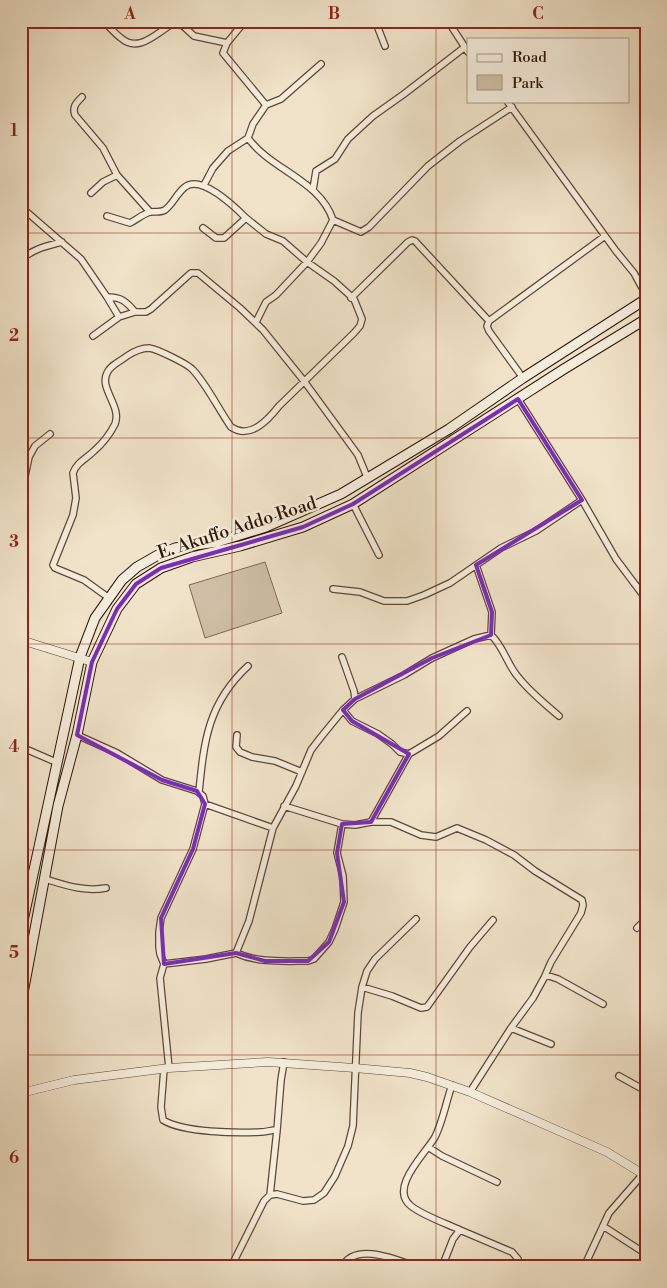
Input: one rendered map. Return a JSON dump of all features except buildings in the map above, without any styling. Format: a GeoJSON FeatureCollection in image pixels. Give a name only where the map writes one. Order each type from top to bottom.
{"type":"FeatureCollection","features":[{"type":"Feature","properties":{"kind":"main road","name":"E. Akuffo Addo Road"},"geometry":{"type":"LineString","coordinates":[[21,930],[80,657],[95,618],[122,580],[137,567],[175,548],[217,542],[266,527],[341,494],[449,430],[523,378],[646,299]]}},
{"type":"Feature","properties":{"kind":"main road","name":"E. Akuffo Addo Road"},"geometry":{"type":"LineString","coordinates":[[21,1004],[58,806],[77,736],[92,662],[117,609],[136,584],[162,568],[303,528],[353,504],[564,369],[646,319]]}},
{"type":"Feature","properties":{"kind":"street"},"geometry":{"type":"LineString","coordinates":[[103,21],[122,39],[133,45],[141,44],[174,23],[182,25],[194,36],[227,43]]}},
{"type":"Feature","properties":{"kind":"street"},"geometry":{"type":"LineString","coordinates":[[245,21],[227,43],[223,53],[226,59],[266,105]]}},
{"type":"Feature","properties":{"kind":"street"},"geometry":{"type":"LineString","coordinates":[[380,21],[378,28],[385,46]]}},
{"type":"Feature","properties":{"kind":"street"},"geometry":{"type":"LineString","coordinates":[[313,190],[316,171],[335,159],[354,133],[373,116],[466,49],[448,21]]}},
{"type":"Feature","properties":{"kind":"street"},"geometry":{"type":"LineString","coordinates":[[204,185],[213,168],[228,151],[248,138],[253,124],[266,105],[281,99],[321,64]]}},
{"type":"Feature","properties":{"kind":"street"},"geometry":{"type":"LineString","coordinates":[[82,97],[74,108],[75,115],[103,148],[117,175],[150,212]]}},
{"type":"Feature","properties":{"kind":"street"},"geometry":{"type":"LineString","coordinates":[[508,102],[634,273],[646,295]]}},
{"type":"Feature","properties":{"kind":"street"},"geometry":{"type":"LineString","coordinates":[[248,138],[255,148],[267,158],[313,190],[329,209],[333,220],[361,232],[369,227],[428,166],[460,141],[512,107]]}},
{"type":"Feature","properties":{"kind":"street"},"geometry":{"type":"LineString","coordinates":[[92,193],[103,182],[117,175]]}},
{"type":"Feature","properties":{"kind":"street"},"geometry":{"type":"LineString","coordinates":[[108,216],[130,223],[150,212],[160,212],[166,209],[185,187],[190,184],[204,185],[230,203],[266,234],[283,241],[307,262],[334,281],[357,304],[362,319],[360,326],[354,333],[304,381],[269,419],[248,432],[231,428],[192,368],[157,351],[148,348],[141,349],[110,368],[105,380],[117,415],[115,423],[96,450],[74,469],[76,498],[73,515],[53,565],[55,568],[84,580],[109,598]]}},
{"type":"Feature","properties":{"kind":"street"},"geometry":{"type":"LineString","coordinates":[[21,207],[81,259],[119,317]]}},
{"type":"Feature","properties":{"kind":"street"},"geometry":{"type":"LineString","coordinates":[[203,228],[216,238],[224,238],[246,218]]}},
{"type":"Feature","properties":{"kind":"street"},"geometry":{"type":"LineString","coordinates":[[256,322],[266,302],[276,295],[307,262],[321,243],[333,220]]}},
{"type":"Feature","properties":{"kind":"street"},"geometry":{"type":"LineString","coordinates":[[523,378],[489,331],[487,326],[489,321],[605,236]]}},
{"type":"Feature","properties":{"kind":"street"},"geometry":{"type":"LineString","coordinates":[[351,298],[412,240],[489,321]]}},
{"type":"Feature","properties":{"kind":"street"},"geometry":{"type":"LineString","coordinates":[[21,260],[35,250],[62,242]]}},
{"type":"Feature","properties":{"kind":"street"},"geometry":{"type":"LineString","coordinates":[[93,336],[119,317],[151,310],[191,274],[198,273],[256,322],[304,381],[358,455],[368,478]]}},
{"type":"Feature","properties":{"kind":"street"},"geometry":{"type":"LineString","coordinates":[[107,297],[121,298],[135,312]]}},
{"type":"Feature","properties":{"kind":"street"},"geometry":{"type":"LineString","coordinates":[[518,399],[582,500],[616,560],[646,599]]}},
{"type":"Feature","properties":{"kind":"street"},"geometry":{"type":"LineString","coordinates":[[21,495],[30,457],[35,446],[50,434]]}},
{"type":"Feature","properties":{"kind":"street"},"geometry":{"type":"LineString","coordinates":[[333,589],[360,592],[384,601],[407,601],[424,595],[450,583],[501,548],[536,531],[582,500]]}},
{"type":"Feature","properties":{"kind":"street"},"geometry":{"type":"LineString","coordinates":[[353,504],[379,555]]}},
{"type":"Feature","properties":{"kind":"street"},"geometry":{"type":"LineString","coordinates":[[476,565],[492,612],[491,635]]}},
{"type":"Feature","properties":{"kind":"street"},"geometry":{"type":"LineString","coordinates":[[638,588],[646,583]]}},
{"type":"Feature","properties":{"kind":"street"},"geometry":{"type":"LineString","coordinates":[[236,953],[249,921],[273,828],[296,786],[310,750],[343,710],[355,699],[404,675],[432,658],[474,639],[491,635]]}},
{"type":"Feature","properties":{"kind":"street"},"geometry":{"type":"LineString","coordinates":[[491,635],[498,641],[518,678],[559,716]]}},
{"type":"Feature","properties":{"kind":"street"},"geometry":{"type":"LineString","coordinates":[[21,652],[24,641],[92,662]]}},
{"type":"Feature","properties":{"kind":"street"},"geometry":{"type":"LineString","coordinates":[[342,657],[355,699]]}},
{"type":"Feature","properties":{"kind":"street"},"geometry":{"type":"LineString","coordinates":[[199,792],[207,730],[217,705],[232,680],[248,666]]}},
{"type":"Feature","properties":{"kind":"street"},"geometry":{"type":"LineString","coordinates":[[343,710],[352,721],[378,734],[400,752],[409,754]]}},
{"type":"Feature","properties":{"kind":"street"},"geometry":{"type":"LineString","coordinates":[[371,822],[409,754],[439,736],[467,711]]}},
{"type":"Feature","properties":{"kind":"street"},"geometry":{"type":"LineString","coordinates":[[237,735],[236,746],[240,752],[252,757],[275,761],[302,772]]}},
{"type":"Feature","properties":{"kind":"street"},"geometry":{"type":"LineString","coordinates":[[77,736],[117,753],[162,780],[199,792],[203,796],[205,804],[193,848],[161,918],[159,932],[159,948],[164,964],[160,978],[167,1069],[161,1114],[163,1120],[169,1124],[215,1131],[259,1132],[277,1130]]}},
{"type":"Feature","properties":{"kind":"street"},"geometry":{"type":"LineString","coordinates":[[21,746],[58,763]]}},
{"type":"Feature","properties":{"kind":"street"},"geometry":{"type":"LineString","coordinates":[[205,804],[273,828]]}},
{"type":"Feature","properties":{"kind":"street"},"geometry":{"type":"LineString","coordinates":[[284,806],[342,824],[355,825],[371,822],[391,822],[421,835],[436,837],[457,828],[514,855],[535,871],[582,900],[581,913],[551,962],[533,998],[511,1028],[470,1092]]}},
{"type":"Feature","properties":{"kind":"street"},"geometry":{"type":"LineString","coordinates":[[164,964],[236,953],[244,957],[264,961],[308,962],[314,959],[329,942],[344,902],[343,876],[337,853],[342,824]]}},
{"type":"Feature","properties":{"kind":"street"},"geometry":{"type":"LineString","coordinates":[[45,879],[80,889],[106,888]]}},
{"type":"Feature","properties":{"kind":"street"},"geometry":{"type":"LineString","coordinates":[[270,1195],[277,1194],[303,1201],[314,1200],[324,1194],[335,1176],[348,1146],[353,1126],[358,1013],[362,987],[367,971],[375,959],[416,919]]}},
{"type":"Feature","properties":{"kind":"street"},"geometry":{"type":"LineString","coordinates":[[637,928],[646,919]]}},
{"type":"Feature","properties":{"kind":"street"},"geometry":{"type":"LineString","coordinates":[[362,987],[392,996],[421,1008],[428,1007],[470,947],[493,920]]}},
{"type":"Feature","properties":{"kind":"street"},"geometry":{"type":"LineString","coordinates":[[546,975],[558,979],[603,1004]]}},
{"type":"Feature","properties":{"kind":"street"},"geometry":{"type":"LineString","coordinates":[[511,1028],[551,1044]]}},
{"type":"Feature","properties":{"kind":"street"},"geometry":{"type":"LineString","coordinates":[[231,1267],[258,1209],[270,1195],[284,1062]]}},
{"type":"Feature","properties":{"kind":"street"},"geometry":{"type":"LineString","coordinates":[[21,1093],[74,1080],[167,1069],[284,1062],[410,1073],[428,1077],[470,1092],[607,1152],[644,1175],[609,1213],[584,1267]]}},
{"type":"Feature","properties":{"kind":"street"},"geometry":{"type":"LineString","coordinates":[[619,1076],[646,1091]]}},
{"type":"Feature","properties":{"kind":"street"},"geometry":{"type":"LineString","coordinates":[[452,1085],[441,1123],[404,1184],[405,1198],[411,1206],[460,1230],[512,1252],[518,1259],[515,1267]]}},
{"type":"Feature","properties":{"kind":"street"},"geometry":{"type":"LineString","coordinates":[[428,1147],[442,1156],[497,1182]]}},
{"type":"Feature","properties":{"kind":"street"},"geometry":{"type":"LineString","coordinates":[[603,1226],[646,1254]]}},
{"type":"Feature","properties":{"kind":"street"},"geometry":{"type":"LineString","coordinates":[[442,1267],[453,1239],[460,1230]]}},
{"type":"Feature","properties":{"kind":"street"},"geometry":{"type":"LineString","coordinates":[[342,1267],[350,1258],[367,1253],[386,1256],[417,1267]]}},
{"type":"Feature","properties":{"kind":"street"},"geometry":{"type":"LineString","coordinates":[[125,1267],[131,1265],[135,1267]]}},
{"type":"Feature","properties":{"kind":"highlighted area"},"geometry":{"type":"Polygon","coordinates":[[[518,399],[582,500],[476,565],[492,612],[491,635],[432,658],[355,699],[343,710],[352,721],[409,754],[371,822],[342,824],[337,853],[344,902],[329,942],[308,961],[265,961],[236,953],[164,964],[161,918],[193,849],[205,804],[197,791],[162,780],[77,735],[92,662],[117,609],[136,584],[161,568],[303,527],[353,504],[518,399]]]}},
{"type":"Feature","properties":{"kind":"green space"},"geometry":{"type":"Polygon","coordinates":[[[265,562],[282,613],[205,638],[189,585],[265,562]]]}}]}
